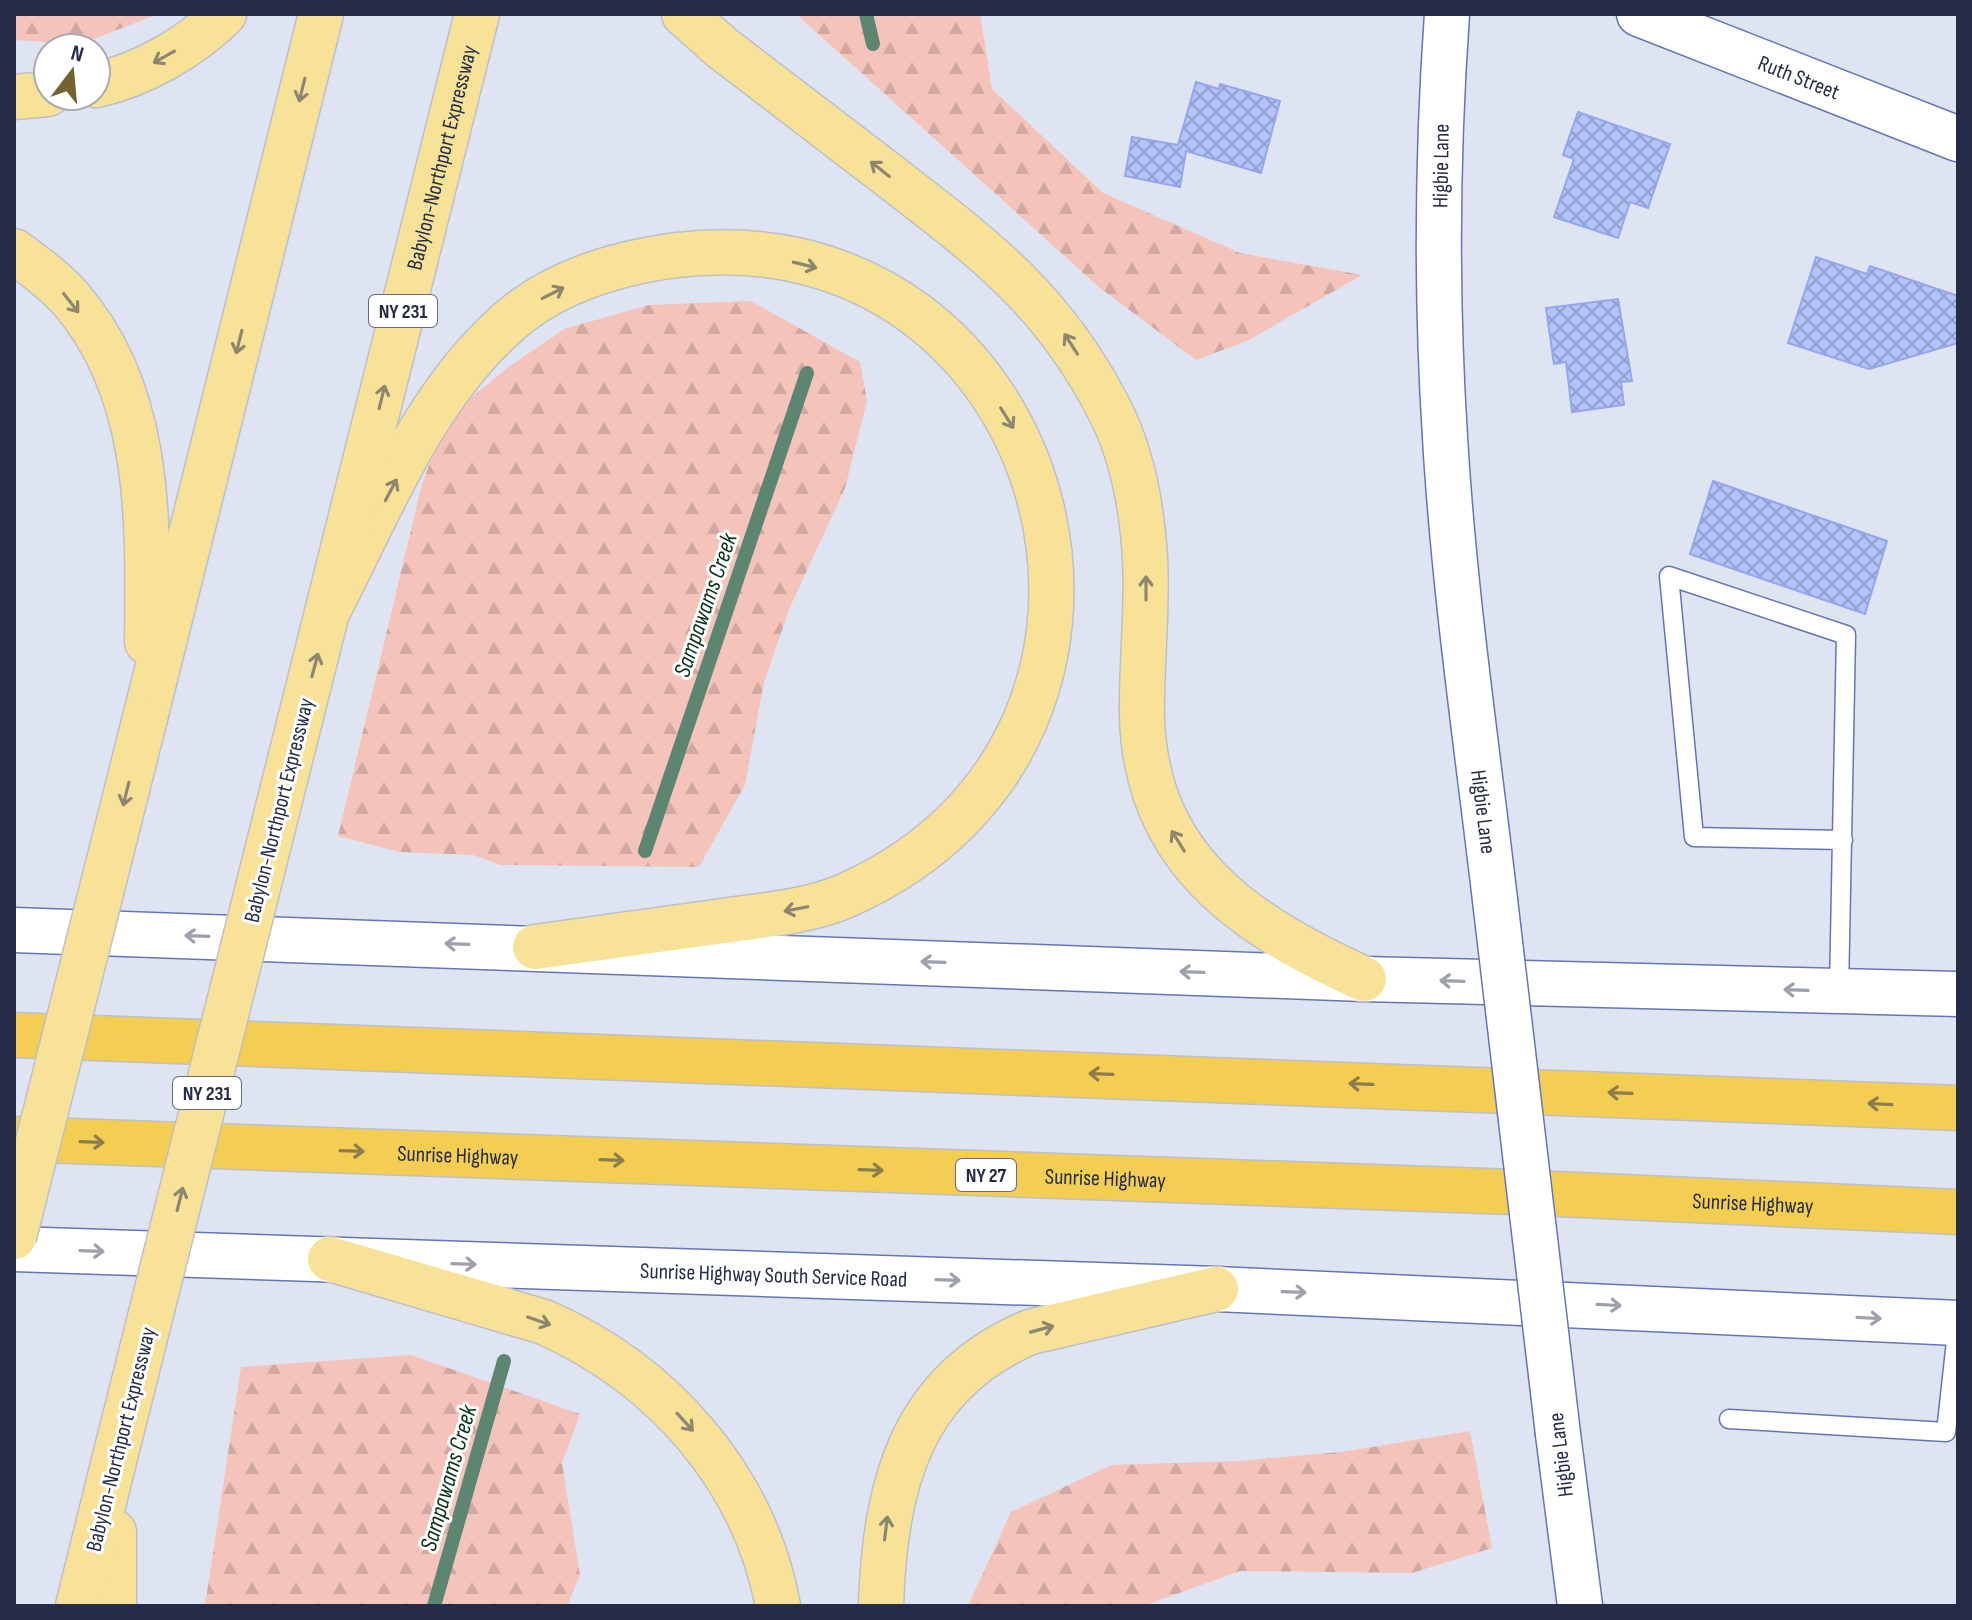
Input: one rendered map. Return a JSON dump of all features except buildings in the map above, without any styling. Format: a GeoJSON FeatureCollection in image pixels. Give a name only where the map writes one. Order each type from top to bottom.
{"type":"FeatureCollection","features":[{"type":"Feature","properties":{"kind":"highway"},"geometry":{"type":"LineString","coordinates":[[14,1035],[1958,1108]]}},
{"type":"Feature","properties":{"kind":"highway","name":"Sunrise Highway"},"geometry":{"type":"LineString","coordinates":[[14,1139],[1514,1192],[1958,1212]]}},
{"type":"Feature","properties":{"kind":"main road"},"geometry":{"type":"LineString","coordinates":[[112,79],[145,68],[183,47],[224,14]]}},
{"type":"Feature","properties":{"kind":"main road"},"geometry":{"type":"LineString","coordinates":[[14,1237],[321,14]]}},
{"type":"Feature","properties":{"kind":"main road","name":"Babylon-Northport Expressway"},"geometry":{"type":"LineString","coordinates":[[78,1606],[477,14]]}},
{"type":"Feature","properties":{"kind":"main road"},"geometry":{"type":"LineString","coordinates":[[684,14],[721,47],[984,249],[1042,304],[1066,336],[1109,408],[1129,465],[1141,514],[1147,585],[1144,741],[1147,770],[1169,827],[1204,877],[1227,901],[1284,940],[1364,979]]}},
{"type":"Feature","properties":{"kind":"main road","name":"Higbie Lane"},"geometry":{"type":"LineString","coordinates":[[1447,14],[1440,126],[1438,269],[1444,424],[1452,523],[1580,1606]]}},
{"type":"Feature","properties":{"kind":"main road","name":"Ruth Street"},"geometry":{"type":"LineString","coordinates":[[1639,14],[1958,139]]}},
{"type":"Feature","properties":{"kind":"main road"},"geometry":{"type":"LineString","coordinates":[[14,251],[70,299],[117,379],[133,419],[146,508],[145,718]]}},
{"type":"Feature","properties":{"kind":"main road"},"geometry":{"type":"LineString","coordinates":[[329,609],[436,407],[483,346],[509,321],[544,297],[579,280],[622,265],[703,252],[738,253],[816,267],[859,284],[937,331],[966,360],[1016,433],[1044,516],[1051,558],[1053,599],[1049,640],[1029,714],[1011,749],[964,810],[912,855],[844,896],[776,913],[535,947]]}},
{"type":"Feature","properties":{"kind":"main road"},"geometry":{"type":"LineString","coordinates":[[14,930],[1364,979],[1958,994]]}},
{"type":"Feature","properties":{"kind":"main road"},"geometry":{"type":"LineString","coordinates":[[14,1249],[330,1259],[544,1322],[576,1336],[656,1390],[721,1467],[756,1529],[771,1571],[778,1606]]}},
{"type":"Feature","properties":{"kind":"main road","name":"Sunrise Highway South Service Road"},"geometry":{"type":"LineString","coordinates":[[330,1259],[1216,1289]]}},
{"type":"Feature","properties":{"kind":"main road"},"geometry":{"type":"LineString","coordinates":[[881,1606],[883,1548],[894,1485],[917,1432],[955,1382],[1005,1343],[1030,1332],[1216,1289],[1958,1323]]}},
{"type":"Feature","properties":{"kind":"main road"},"geometry":{"type":"LineString","coordinates":[[113,1465],[114,1606]]}},
{"type":"Feature","properties":{"kind":"lane"},"geometry":{"type":"LineString","coordinates":[[1839,991],[1843,840],[1846,635],[1669,576],[1694,837],[1843,840]]}},
{"type":"Feature","properties":{"kind":"lane"},"geometry":{"type":"LineString","coordinates":[[1729,1419],[1946,1432],[1958,1323]]}},
{"type":"Feature","properties":{"kind":"green space"},"geometry":{"type":"Polygon","coordinates":[[[14,14],[158,14],[112,32],[32,32],[32,41],[14,40],[14,14]]]}},
{"type":"Feature","properties":{"kind":"green space"},"geometry":{"type":"Polygon","coordinates":[[[796,14],[980,14],[992,89],[1103,193],[1240,253],[1362,275],[1249,340],[1196,360],[1100,288],[796,14]]]}},
{"type":"Feature","properties":{"kind":"green space"},"geometry":{"type":"Polygon","coordinates":[[[751,301],[860,362],[867,401],[845,488],[790,607],[764,682],[745,785],[699,867],[501,865],[473,855],[400,852],[338,836],[422,484],[447,418],[506,369],[564,329],[649,305],[751,301]]]}},
{"type":"Feature","properties":{"kind":"green space"},"geometry":{"type":"Polygon","coordinates":[[[411,1355],[580,1414],[562,1463],[580,1575],[567,1606],[205,1606],[241,1367],[411,1355]]]}},
{"type":"Feature","properties":{"kind":"green space"},"geometry":{"type":"Polygon","coordinates":[[[1470,1431],[1492,1548],[1412,1573],[1240,1571],[1143,1606],[968,1606],[1011,1512],[1111,1465],[1238,1461],[1341,1452],[1470,1431]]]}},
{"type":"Feature","properties":{"kind":"waterway","name":"Sampawams Creek"},"geometry":{"type":"LineString","coordinates":[[866,14],[873,44]]}},
{"type":"Feature","properties":{"kind":"waterway","name":"Sampawams Creek"},"geometry":{"type":"LineString","coordinates":[[645,851],[807,373]]}},
{"type":"Feature","properties":{"kind":"waterway","name":"Sampawams Creek"},"geometry":{"type":"LineString","coordinates":[[434,1606],[504,1361]]}}]}
